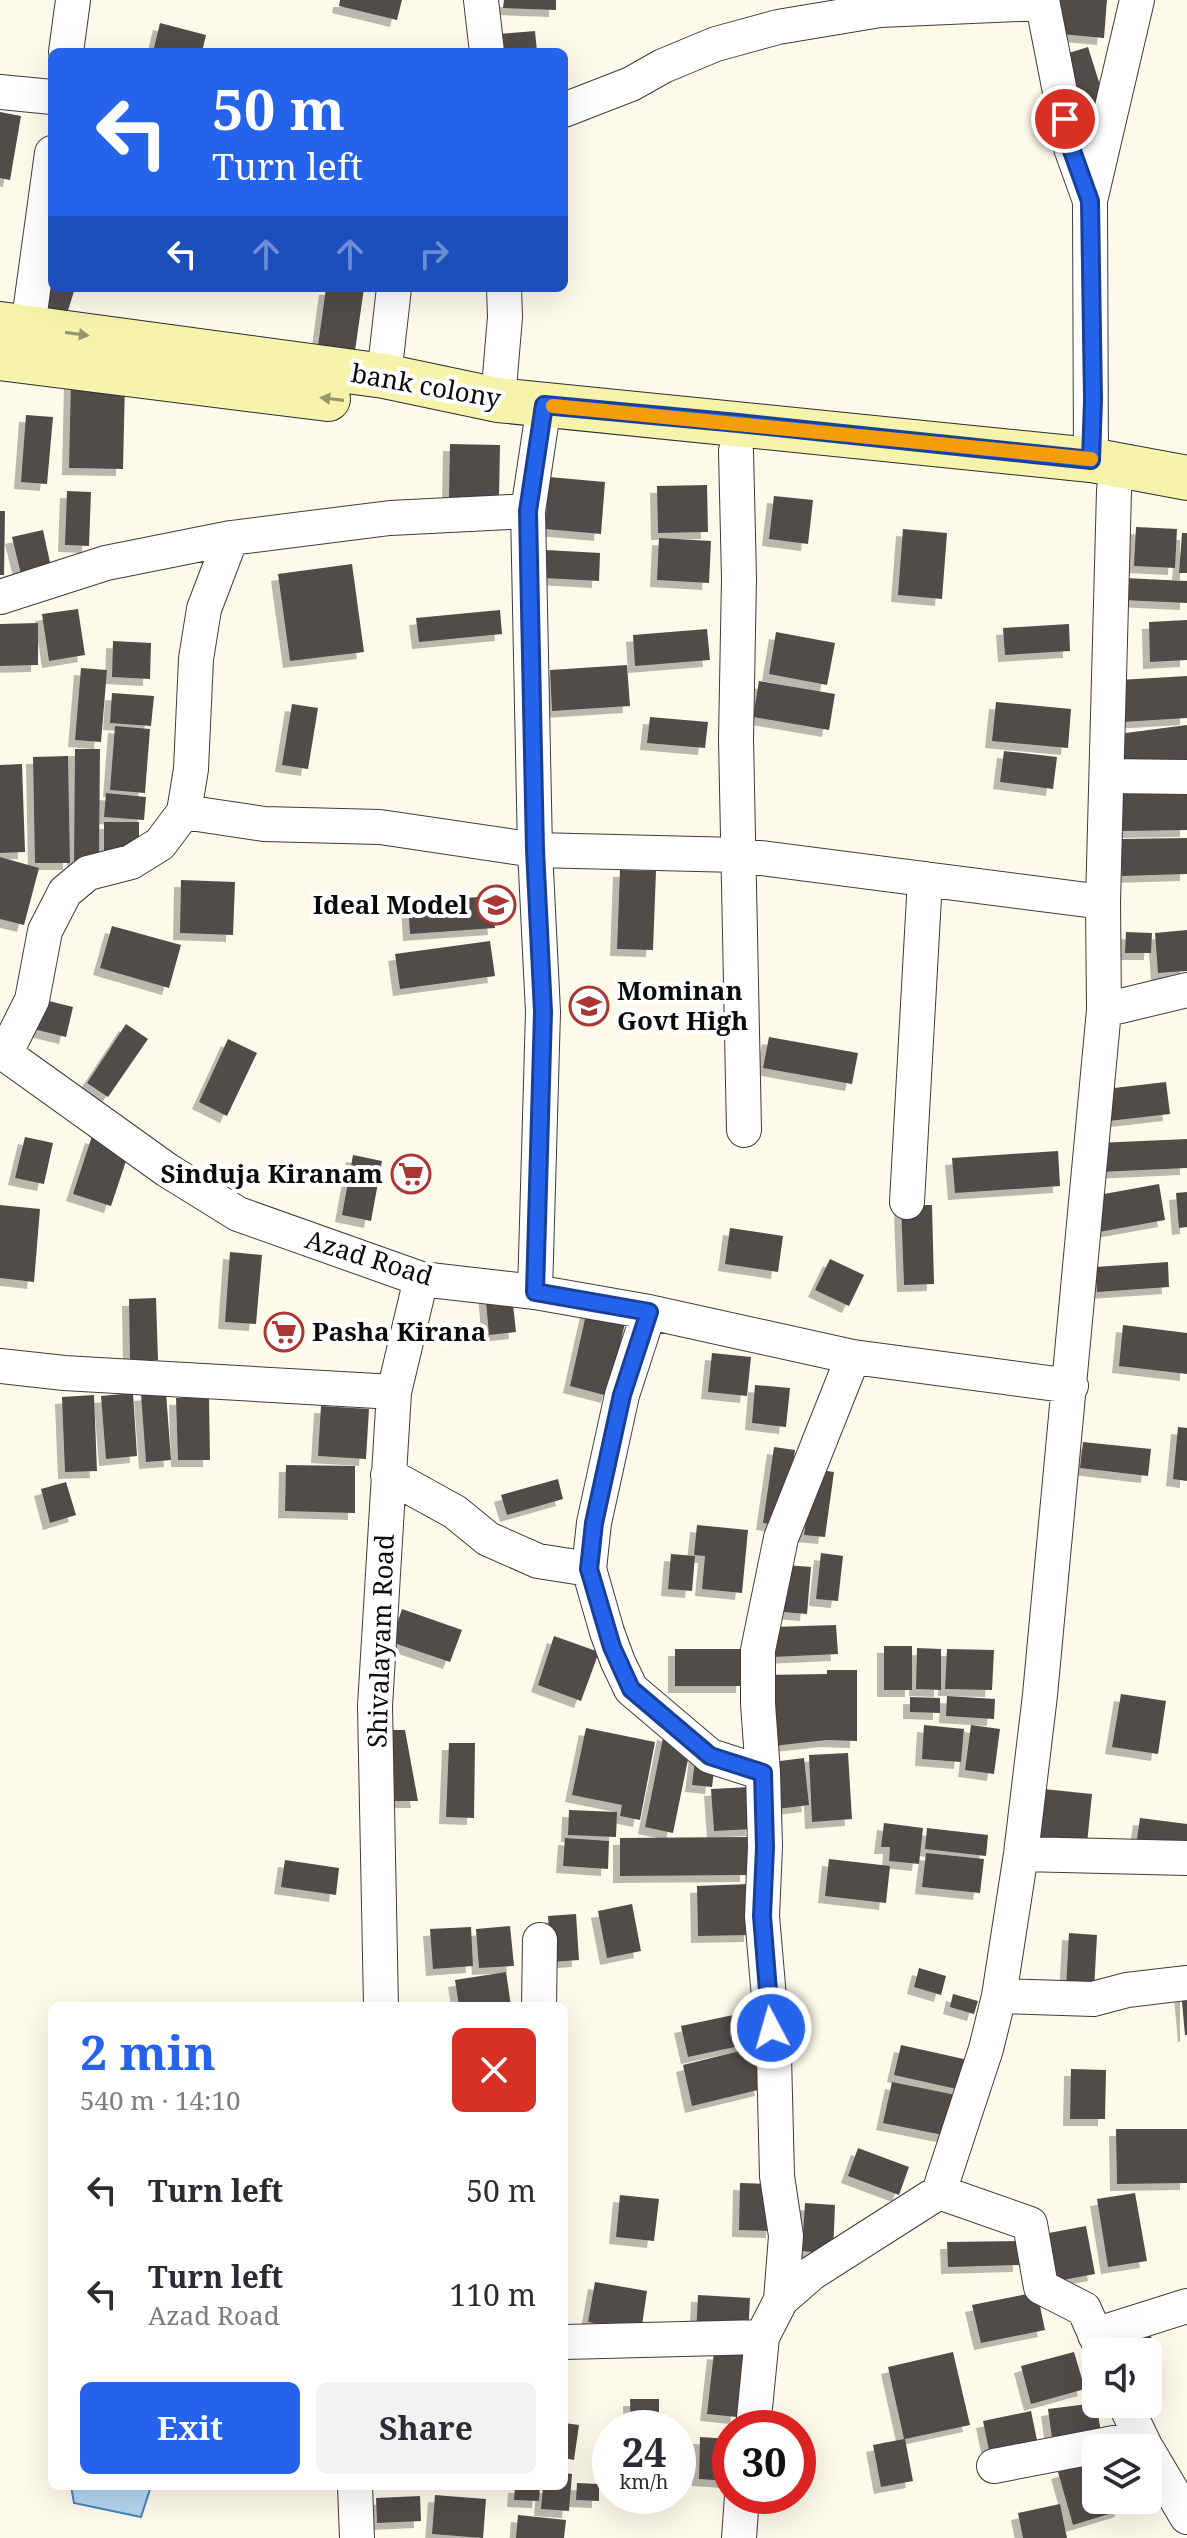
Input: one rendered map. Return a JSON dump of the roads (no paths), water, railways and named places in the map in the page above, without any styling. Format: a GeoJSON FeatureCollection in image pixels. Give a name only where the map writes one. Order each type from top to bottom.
{"type":"FeatureCollection","features":[{"type":"Feature","properties":{"kind":"main road","name":"bank colony"},"geometry":{"type":"LineString","coordinates":[[9,336],[384,376],[498,400],[542,416],[738,423],[1107,472],[1187,478]]}},
{"type":"Feature","properties":{"kind":"main road"},"geometry":{"type":"LineString","coordinates":[[9,336],[542,416],[736,451],[1107,472],[1187,506]]}},
{"type":"Feature","properties":{"kind":"street"},"geometry":{"type":"LineString","coordinates":[[67,48],[73,0]]}},
{"type":"Feature","properties":{"kind":"street"},"geometry":{"type":"LineString","coordinates":[[481,0],[487,48]]}},
{"type":"Feature","properties":{"kind":"street"},"geometry":{"type":"LineString","coordinates":[[755,2410],[762,2337],[781,2300],[812,2273],[939,2192],[986,2049],[999,1996],[1021,1854],[1040,1695],[1104,1010],[1107,472],[1093,400],[1090,201],[1137,0]]}},
{"type":"Feature","properties":{"kind":"street"},"geometry":{"type":"LineString","coordinates":[[568,108],[631,84],[663,66],[716,44],[778,27],[880,10],[1042,2],[1071,148],[1090,201]]}},
{"type":"Feature","properties":{"kind":"street"},"geometry":{"type":"LineString","coordinates":[[0,92],[48,97]]}},
{"type":"Feature","properties":{"kind":"street"},"geometry":{"type":"LineString","coordinates":[[9,336],[48,170]]}},
{"type":"Feature","properties":{"kind":"street"},"geometry":{"type":"LineString","coordinates":[[384,376],[394,292]]}},
{"type":"Feature","properties":{"kind":"street"},"geometry":{"type":"LineString","coordinates":[[498,400],[504,292]]}},
{"type":"Feature","properties":{"kind":"street"},"geometry":{"type":"LineString","coordinates":[[535,1292],[543,1012],[535,850],[528,511],[542,416]]}},
{"type":"Feature","properties":{"kind":"street"},"geometry":{"type":"LineString","coordinates":[[736,451],[739,578],[736,739],[744,1130]]}},
{"type":"Feature","properties":{"kind":"street"},"geometry":{"type":"LineString","coordinates":[[0,597],[106,563],[231,538],[390,518],[528,511]]}},
{"type":"Feature","properties":{"kind":"street"},"geometry":{"type":"LineString","coordinates":[[2,1054],[32,1000],[45,931],[65,892],[88,873],[131,862],[160,844],[184,812],[191,769],[196,659],[204,609],[231,538]]}},
{"type":"Feature","properties":{"kind":"street"},"geometry":{"type":"LineString","coordinates":[[1107,776],[1187,777]]}},
{"type":"Feature","properties":{"kind":"street"},"geometry":{"type":"LineString","coordinates":[[184,812],[264,824],[380,827],[535,850],[738,855],[1103,902]]}},
{"type":"Feature","properties":{"kind":"street"},"geometry":{"type":"LineString","coordinates":[[907,1202],[925,879]]}},
{"type":"Feature","properties":{"kind":"street"},"geometry":{"type":"LineString","coordinates":[[1104,1010],[1187,990]]}},
{"type":"Feature","properties":{"kind":"street","name":"Azad Road"},"geometry":{"type":"LineString","coordinates":[[2,1054],[167,1170],[238,1214],[421,1279],[535,1292],[649,1312],[853,1357],[1071,1386]]}},
{"type":"Feature","properties":{"kind":"street","name":"Shivalayam Road"},"geometry":{"type":"LineString","coordinates":[[381,2002],[375,1706],[394,1392],[421,1279]]}},
{"type":"Feature","properties":{"kind":"street"},"geometry":{"type":"LineString","coordinates":[[649,1312],[622,1395],[594,1523],[589,1569],[607,1632],[631,1689],[710,1756],[763,1773]]}},
{"type":"Feature","properties":{"kind":"street"},"geometry":{"type":"LineString","coordinates":[[781,2300],[786,2236],[777,2176],[774,2056],[762,1916],[765,1847],[758,1650],[781,1538],[853,1357]]}},
{"type":"Feature","properties":{"kind":"street"},"geometry":{"type":"LineString","coordinates":[[0,1366],[64,1373],[394,1392]]}},
{"type":"Feature","properties":{"kind":"street"},"geometry":{"type":"LineString","coordinates":[[388,1475],[455,1512],[488,1539],[538,1561],[589,1569]]}},
{"type":"Feature","properties":{"kind":"street"},"geometry":{"type":"LineString","coordinates":[[1021,1854],[1187,1858]]}},
{"type":"Feature","properties":{"kind":"street"},"geometry":{"type":"LineString","coordinates":[[539,2002],[540,1940]]}},
{"type":"Feature","properties":{"kind":"street"},"geometry":{"type":"LineString","coordinates":[[999,1996],[1093,1999],[1127,1990],[1187,1983]]}},
{"type":"Feature","properties":{"kind":"street"},"geometry":{"type":"LineString","coordinates":[[939,2192],[1030,2224],[1041,2287],[1084,2309],[1097,2338]]}},
{"type":"Feature","properties":{"kind":"street"},"geometry":{"type":"LineString","coordinates":[[1111,2338],[1187,2306]]}},
{"type":"Feature","properties":{"kind":"street"},"geometry":{"type":"LineString","coordinates":[[568,2342],[762,2337]]}},
{"type":"Feature","properties":{"kind":"street"},"geometry":{"type":"LineString","coordinates":[[994,2466],[1082,2454]]}},
{"type":"Feature","properties":{"kind":"street"},"geometry":{"type":"LineString","coordinates":[[1162,2475],[1187,2517]]}},
{"type":"Feature","properties":{"kind":"street"},"geometry":{"type":"LineString","coordinates":[[355,2490],[357,2538]]}},
{"type":"Feature","properties":{"kind":"street"},"geometry":{"type":"LineString","coordinates":[[739,2538],[741,2514]]}},
{"type":"Feature","properties":{"kind":"water"},"geometry":{"type":"Polygon","coordinates":[[[72,2490],[150,2490],[141,2517],[74,2503],[72,2490]]]}},
{"type":"Feature","properties":{"kind":"place","name":"Ideal Model"},"geometry":{"type":"Point","coordinates":[496,905]}},
{"type":"Feature","properties":{"kind":"place","name":"Mominan Govt High"},"geometry":{"type":"Point","coordinates":[589,1006]}},
{"type":"Feature","properties":{"kind":"place","name":"Sinduja Kiranam"},"geometry":{"type":"Point","coordinates":[411,1174]}},
{"type":"Feature","properties":{"kind":"place","name":"Pasha Kirana"},"geometry":{"type":"Point","coordinates":[284,1332]}}]}
